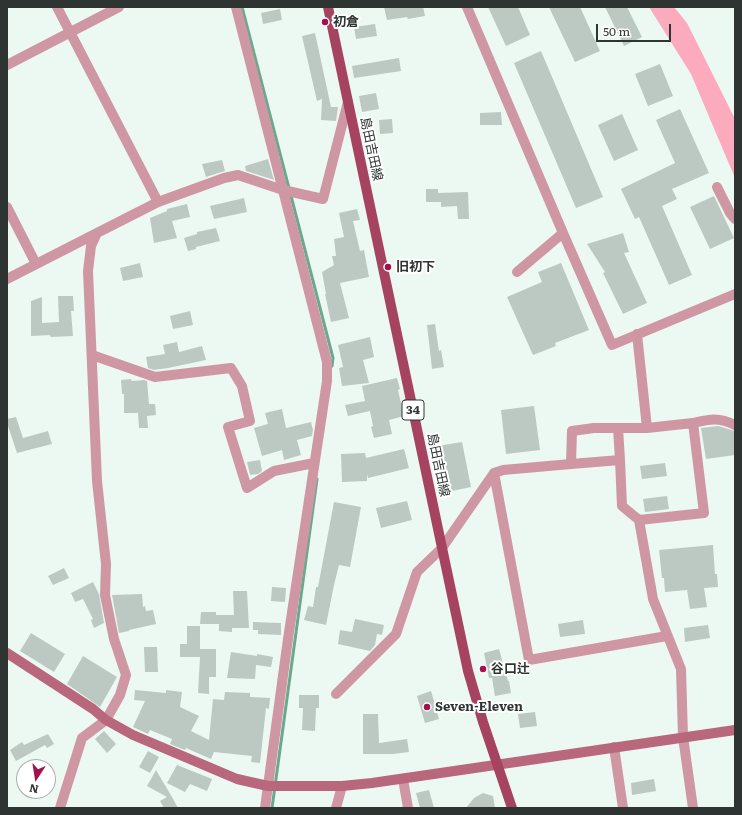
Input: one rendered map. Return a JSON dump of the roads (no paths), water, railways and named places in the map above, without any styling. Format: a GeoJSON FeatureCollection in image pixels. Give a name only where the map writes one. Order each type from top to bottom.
{"type":"FeatureCollection","features":[{"type":"Feature","properties":{"kind":"main road","name":"島田吉田線"},"geometry":{"type":"LineString","coordinates":[[328,7],[468,672],[512,808]]}},
{"type":"Feature","properties":{"kind":"street"},"geometry":{"type":"LineString","coordinates":[[57,7],[158,202]]}},
{"type":"Feature","properties":{"kind":"street"},"geometry":{"type":"LineString","coordinates":[[7,65],[119,7]]}},
{"type":"Feature","properties":{"kind":"street"},"geometry":{"type":"LineString","coordinates":[[236,7],[327,362],[327,381],[265,808]]}},
{"type":"Feature","properties":{"kind":"street"},"geometry":{"type":"LineString","coordinates":[[467,7],[612,345],[735,294]]}},
{"type":"Feature","properties":{"kind":"street"},"geometry":{"type":"LineString","coordinates":[[7,279],[158,202],[204,185],[238,175],[283,190],[323,199],[348,102]]}},
{"type":"Feature","properties":{"kind":"street"},"geometry":{"type":"LineString","coordinates":[[717,187],[730,213],[735,219]]}},
{"type":"Feature","properties":{"kind":"street"},"geometry":{"type":"LineString","coordinates":[[7,207],[36,264]]}},
{"type":"Feature","properties":{"kind":"street"},"geometry":{"type":"LineString","coordinates":[[60,808],[82,738],[106,720],[120,695],[126,675],[114,639],[105,595],[106,564],[97,481],[88,271],[91,246],[97,233]]}},
{"type":"Feature","properties":{"kind":"street"},"geometry":{"type":"LineString","coordinates":[[516,272],[563,233]]}},
{"type":"Feature","properties":{"kind":"street"},"geometry":{"type":"LineString","coordinates":[[637,334],[647,428]]}},
{"type":"Feature","properties":{"kind":"street"},"geometry":{"type":"LineString","coordinates":[[92,355],[156,376],[232,368],[242,386],[250,421],[228,427],[247,488],[274,471],[314,463]]}},
{"type":"Feature","properties":{"kind":"street"},"geometry":{"type":"LineString","coordinates":[[571,464],[572,431],[594,428],[647,428],[694,423],[715,418],[735,425]]}},
{"type":"Feature","properties":{"kind":"street"},"geometry":{"type":"LineString","coordinates":[[639,520],[704,513],[694,423]]}},
{"type":"Feature","properties":{"kind":"street"},"geometry":{"type":"LineString","coordinates":[[618,428],[622,506],[639,520],[654,599],[681,669],[683,737],[693,808]]}},
{"type":"Feature","properties":{"kind":"street"},"geometry":{"type":"LineString","coordinates":[[336,694],[396,634],[417,572],[442,548],[494,473],[503,470],[620,460]]}},
{"type":"Feature","properties":{"kind":"street"},"geometry":{"type":"LineString","coordinates":[[494,473],[529,660],[667,636]]}},
{"type":"Feature","properties":{"kind":"street"},"geometry":{"type":"LineString","coordinates":[[7,653],[93,709],[106,720],[134,735],[237,779],[268,786],[342,786],[403,779],[735,730]]}},
{"type":"Feature","properties":{"kind":"street"},"geometry":{"type":"LineString","coordinates":[[614,747],[623,808]]}},
{"type":"Feature","properties":{"kind":"street"},"geometry":{"type":"LineString","coordinates":[[403,779],[408,808]]}},
{"type":"Feature","properties":{"kind":"street"},"geometry":{"type":"LineString","coordinates":[[336,808],[342,786]]}},
{"type":"Feature","properties":{"kind":"waterway"},"geometry":{"type":"LineString","coordinates":[[242,7],[333,358],[332,366]]}},
{"type":"Feature","properties":{"kind":"waterway"},"geometry":{"type":"LineString","coordinates":[[272,808],[317,479]]}},
{"type":"Feature","properties":{"kind":"place","name":"初倉"},"geometry":{"type":"Point","coordinates":[325,22]}},
{"type":"Feature","properties":{"kind":"place","name":"旧初下"},"geometry":{"type":"Point","coordinates":[388,267]}},
{"type":"Feature","properties":{"kind":"place","name":"谷口辻"},"geometry":{"type":"Point","coordinates":[483,669]}},
{"type":"Feature","properties":{"kind":"place","name":"Seven-Eleven"},"geometry":{"type":"Point","coordinates":[427,707]}}]}
